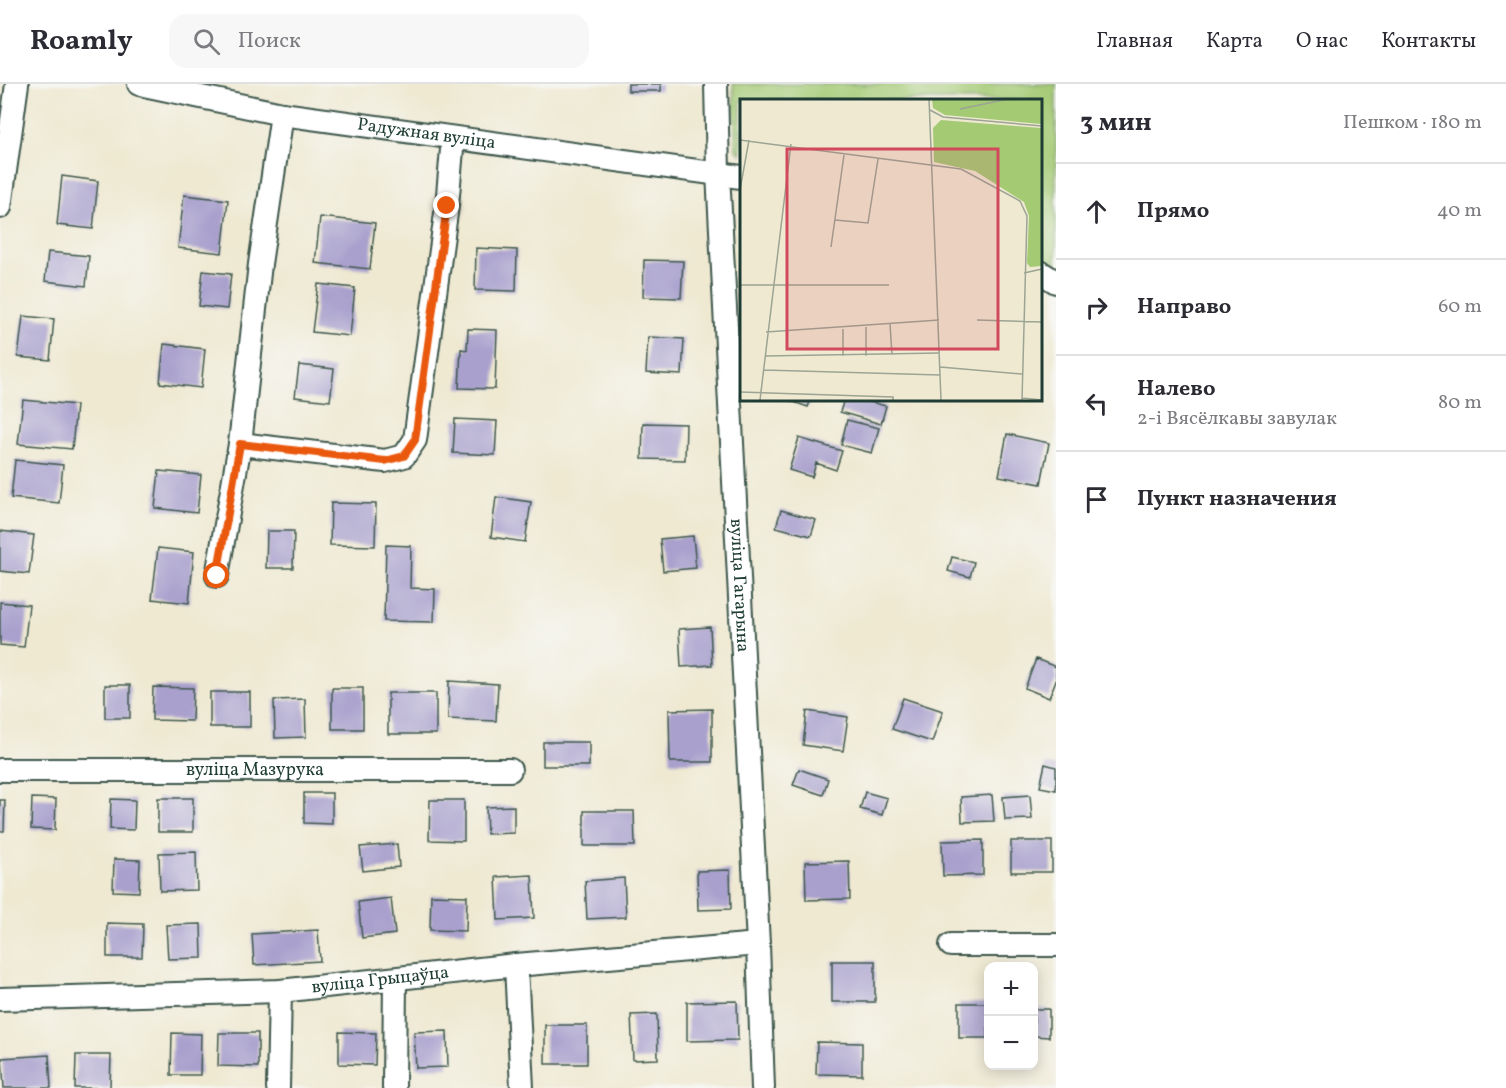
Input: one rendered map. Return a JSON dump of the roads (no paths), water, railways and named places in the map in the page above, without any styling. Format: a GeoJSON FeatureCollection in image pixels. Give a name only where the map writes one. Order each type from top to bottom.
{"type":"FeatureCollection","features":[{"type":"Feature","properties":{"kind":"street"},"geometry":{"type":"LineString","coordinates":[[0,207],[16,84]]}},
{"type":"Feature","properties":{"kind":"street","name":"Радужная вуліца"},"geometry":{"type":"LineString","coordinates":[[139,84],[282,114],[740,177]]}},
{"type":"Feature","properties":{"kind":"street","name":"вуліца Гагарына"},"geometry":{"type":"LineString","coordinates":[[717,84],[718,173],[758,944],[763,1088]]}},
{"type":"Feature","properties":{"kind":"street"},"geometry":{"type":"LineString","coordinates":[[217,576],[240,444],[260,264],[282,114]]}},
{"type":"Feature","properties":{"kind":"street"},"geometry":{"type":"LineString","coordinates":[[240,444],[385,461],[404,456],[415,440],[447,206],[453,138]]}},
{"type":"Feature","properties":{"kind":"street"},"geometry":{"type":"LineString","coordinates":[[1041,273],[1056,282]]}},
{"type":"Feature","properties":{"kind":"street","name":"вуліца Мазурука"},"geometry":{"type":"LineString","coordinates":[[0,770],[510,770]]}},
{"type":"Feature","properties":{"kind":"street","name":"вуліца Грыцаўца"},"geometry":{"type":"LineString","coordinates":[[0,999],[280,990],[516,965],[758,944]]}},
{"type":"Feature","properties":{"kind":"street"},"geometry":{"type":"LineString","coordinates":[[951,945],[1056,945]]}},
{"type":"Feature","properties":{"kind":"street"},"geometry":{"type":"LineString","coordinates":[[516,965],[522,1088]]}},
{"type":"Feature","properties":{"kind":"street"},"geometry":{"type":"LineString","coordinates":[[394,1088],[395,979]]}},
{"type":"Feature","properties":{"kind":"street"},"geometry":{"type":"LineString","coordinates":[[278,1088],[280,990]]}}]}
